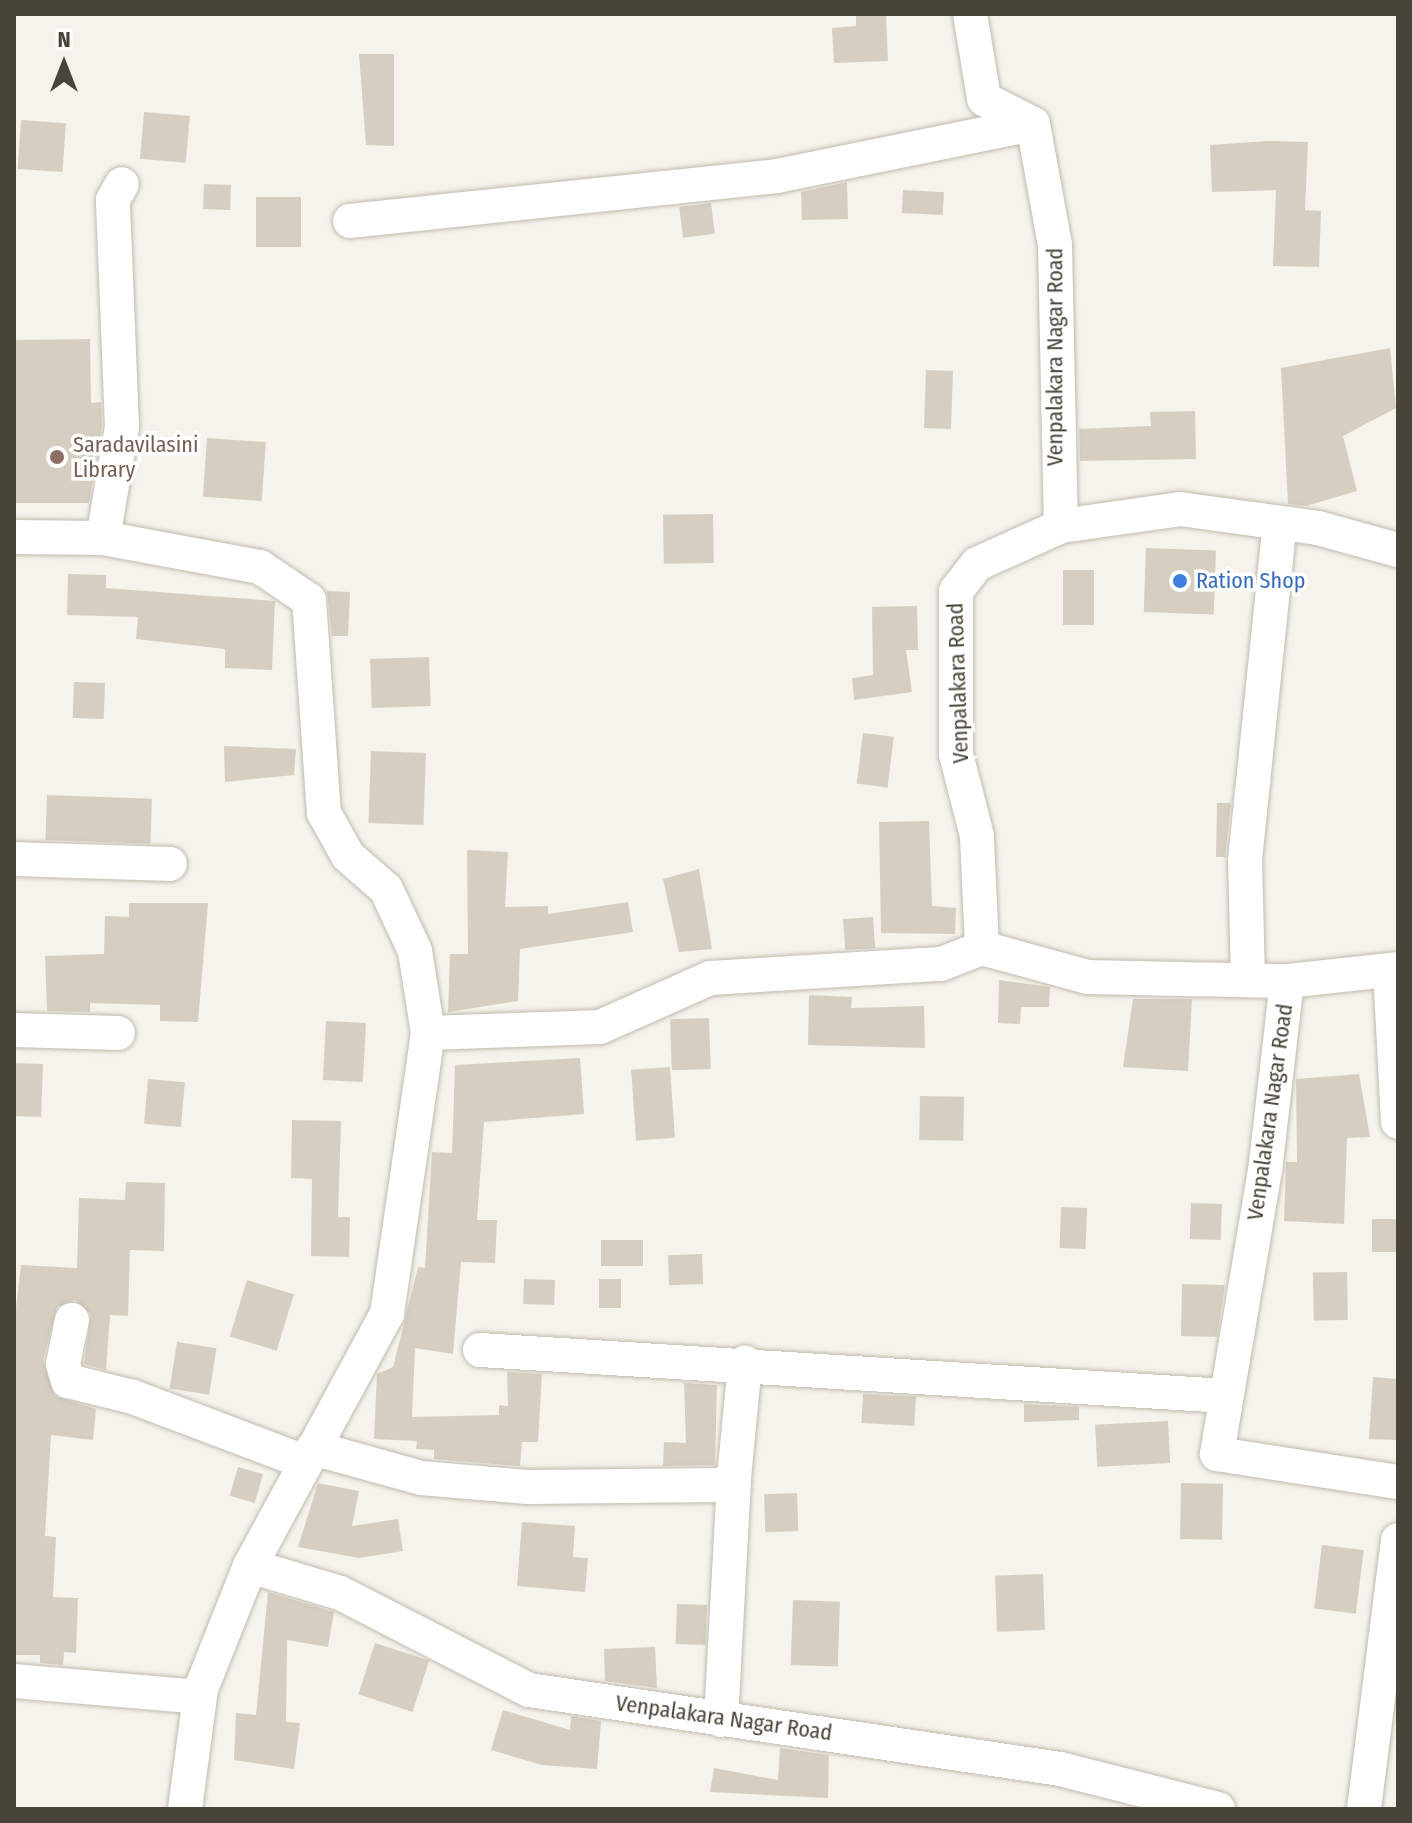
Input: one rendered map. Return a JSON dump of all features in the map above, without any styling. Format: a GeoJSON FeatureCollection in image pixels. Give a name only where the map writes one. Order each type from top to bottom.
{"type":"FeatureCollection","features":[{"type":"Feature","properties":{"kind":"street"},"geometry":{"type":"LineString","coordinates":[[970,14],[984,99],[1033,124]]}},
{"type":"Feature","properties":{"kind":"street"},"geometry":{"type":"LineString","coordinates":[[350,221],[777,176],[1033,124]]}},
{"type":"Feature","properties":{"kind":"street","name":"Venpalakara Nagar Road"},"geometry":{"type":"LineString","coordinates":[[1033,124],[1055,245],[1068,524]]}},
{"type":"Feature","properties":{"kind":"street"},"geometry":{"type":"LineString","coordinates":[[103,538],[122,427],[113,200],[122,184]]}},
{"type":"Feature","properties":{"kind":"street","name":"Venpalakara Road"},"geometry":{"type":"LineString","coordinates":[[982,948],[977,836],[956,754],[956,591],[977,564],[1068,524],[1180,509],[1280,524],[1398,550]]}},
{"type":"Feature","properties":{"kind":"street"},"geometry":{"type":"LineString","coordinates":[[1248,980],[1245,860],[1280,524]]}},
{"type":"Feature","properties":{"kind":"street"},"geometry":{"type":"LineString","coordinates":[[14,537],[103,538],[260,567],[309,600],[324,813],[348,856],[386,889],[415,951],[428,1033],[387,1314],[250,1566],[201,1689],[185,1809]]}},
{"type":"Feature","properties":{"kind":"street"},"geometry":{"type":"LineString","coordinates":[[14,859],[170,864]]}},
{"type":"Feature","properties":{"kind":"street"},"geometry":{"type":"LineString","coordinates":[[428,1033],[600,1027],[710,978],[941,964],[982,948]]}},
{"type":"Feature","properties":{"kind":"street","name":"Venpalakara Nagar Road"},"geometry":{"type":"LineString","coordinates":[[982,948],[1088,977],[1287,981],[1265,1170],[1217,1454],[1398,1482]]}},
{"type":"Feature","properties":{"kind":"street"},"geometry":{"type":"LineString","coordinates":[[1287,981],[1394,969],[1398,1122]]}},
{"type":"Feature","properties":{"kind":"street"},"geometry":{"type":"LineString","coordinates":[[14,1030],[118,1033]]}},
{"type":"Feature","properties":{"kind":"street"},"geometry":{"type":"LineString","coordinates":[[72,1320],[63,1364],[68,1381],[133,1397],[309,1455],[421,1478],[528,1487],[706,1486],[734,1478]]}},
{"type":"Feature","properties":{"kind":"street"},"geometry":{"type":"LineString","coordinates":[[480,1350],[745,1363],[1225,1396]]}},
{"type":"Feature","properties":{"kind":"street"},"geometry":{"type":"LineString","coordinates":[[721,1720],[734,1478],[745,1363]]}},
{"type":"Feature","properties":{"kind":"street"},"geometry":{"type":"LineString","coordinates":[[1364,1809],[1388,1696],[1398,1540]]}},
{"type":"Feature","properties":{"kind":"street","name":"Venpalakara Nagar Road"},"geometry":{"type":"LineString","coordinates":[[250,1566],[340,1593],[529,1690],[1060,1769],[1218,1809]]}},
{"type":"Feature","properties":{"kind":"street"},"geometry":{"type":"LineString","coordinates":[[14,1681],[190,1696],[201,1689]]}},
{"type":"Feature","properties":{"kind":"building"},"geometry":{"type":"Polygon","coordinates":[[[856,14],[886,14],[888,61],[834,63],[832,28],[856,26],[856,14]]]}},
{"type":"Feature","properties":{"kind":"building"},"geometry":{"type":"Polygon","coordinates":[[[359,54],[394,54],[394,146],[366,145],[359,54]]]}},
{"type":"Feature","properties":{"kind":"building"},"geometry":{"type":"Polygon","coordinates":[[[144,112],[190,116],[186,163],[140,159],[144,112]]]}},
{"type":"Feature","properties":{"kind":"building"},"geometry":{"type":"Polygon","coordinates":[[[21,120],[66,123],[62,172],[18,169],[21,120]]]}},
{"type":"Feature","properties":{"kind":"building"},"geometry":{"type":"Polygon","coordinates":[[[1308,142],[1305,210],[1321,211],[1319,267],[1273,266],[1276,190],[1212,192],[1210,145],[1308,142]]]}},
{"type":"Feature","properties":{"kind":"building"},"geometry":{"type":"Polygon","coordinates":[[[847,182],[848,219],[802,220],[801,192],[847,182]]]}},
{"type":"Feature","properties":{"kind":"building"},"geometry":{"type":"Polygon","coordinates":[[[204,184],[231,185],[230,210],[203,209],[204,184]]]}},
{"type":"Feature","properties":{"kind":"building"},"geometry":{"type":"Polygon","coordinates":[[[903,190],[944,192],[943,215],[902,213],[903,190]]]}},
{"type":"Feature","properties":{"kind":"building"},"geometry":{"type":"Polygon","coordinates":[[[256,197],[301,197],[301,247],[256,247],[256,197]]]}},
{"type":"Feature","properties":{"kind":"building"},"geometry":{"type":"Polygon","coordinates":[[[711,203],[715,234],[683,238],[679,207],[711,203]]]}},
{"type":"Feature","properties":{"kind":"building"},"geometry":{"type":"Polygon","coordinates":[[[90,339],[91,403],[101,402],[102,426],[89,503],[14,503],[14,340],[90,339]]]}},
{"type":"Feature","properties":{"kind":"building"},"geometry":{"type":"Polygon","coordinates":[[[1390,348],[1396,408],[1343,436],[1357,491],[1306,506],[1288,504],[1281,368],[1390,348]]]}},
{"type":"Feature","properties":{"kind":"building"},"geometry":{"type":"Polygon","coordinates":[[[926,370],[953,371],[951,429],[924,428],[926,370]]]}},
{"type":"Feature","properties":{"kind":"building"},"geometry":{"type":"Polygon","coordinates":[[[1195,411],[1196,459],[1080,461],[1079,429],[1151,426],[1150,412],[1195,411]]]}},
{"type":"Feature","properties":{"kind":"building"},"geometry":{"type":"Polygon","coordinates":[[[207,438],[266,442],[262,501],[203,497],[207,438]]]}},
{"type":"Feature","properties":{"kind":"building"},"geometry":{"type":"Polygon","coordinates":[[[713,514],[714,563],[664,564],[663,515],[713,514]]]}},
{"type":"Feature","properties":{"kind":"building","name":"Ration Shop"},"geometry":{"type":"Polygon","coordinates":[[[1146,548],[1216,550],[1214,614],[1144,612],[1146,548]]]}},
{"type":"Feature","properties":{"kind":"building"},"geometry":{"type":"Polygon","coordinates":[[[1063,570],[1094,570],[1094,625],[1063,625],[1063,570]]]}},
{"type":"Feature","properties":{"kind":"building"},"geometry":{"type":"Polygon","coordinates":[[[68,574],[106,575],[106,588],[275,601],[272,670],[225,668],[225,649],[136,639],[138,617],[67,615],[68,574]]]}},
{"type":"Feature","properties":{"kind":"building"},"geometry":{"type":"Polygon","coordinates":[[[327,591],[350,592],[348,636],[332,636],[327,591]]]}},
{"type":"Feature","properties":{"kind":"building"},"geometry":{"type":"Polygon","coordinates":[[[917,606],[918,650],[906,650],[912,692],[854,700],[852,678],[873,675],[872,607],[917,606]]]}},
{"type":"Feature","properties":{"kind":"building"},"geometry":{"type":"Polygon","coordinates":[[[429,657],[431,706],[372,708],[370,659],[429,657]]]}},
{"type":"Feature","properties":{"kind":"building"},"geometry":{"type":"Polygon","coordinates":[[[74,682],[105,683],[104,719],[73,718],[74,682]]]}},
{"type":"Feature","properties":{"kind":"building"},"geometry":{"type":"Polygon","coordinates":[[[863,733],[894,737],[888,787],[857,784],[863,733]]]}},
{"type":"Feature","properties":{"kind":"building"},"geometry":{"type":"Polygon","coordinates":[[[224,746],[296,749],[294,775],[225,782],[224,746]]]}},
{"type":"Feature","properties":{"kind":"building"},"geometry":{"type":"Polygon","coordinates":[[[371,751],[426,753],[423,825],[368,823],[371,751]]]}},
{"type":"Feature","properties":{"kind":"building"},"geometry":{"type":"Polygon","coordinates":[[[47,795],[152,799],[150,844],[45,840],[47,795]]]}},
{"type":"Feature","properties":{"kind":"building"},"geometry":{"type":"Polygon","coordinates":[[[1217,803],[1231,803],[1225,857],[1216,857],[1217,803]]]}},
{"type":"Feature","properties":{"kind":"building"},"geometry":{"type":"Polygon","coordinates":[[[929,821],[932,906],[956,908],[955,934],[881,933],[879,822],[929,821]]]}},
{"type":"Feature","properties":{"kind":"building"},"geometry":{"type":"Polygon","coordinates":[[[467,850],[508,852],[505,907],[548,906],[548,914],[628,902],[633,932],[520,949],[518,1001],[448,1012],[450,954],[468,954],[467,850]]]}},
{"type":"Feature","properties":{"kind":"building"},"geometry":{"type":"Polygon","coordinates":[[[699,869],[712,949],[679,952],[663,879],[699,869]]]}},
{"type":"Feature","properties":{"kind":"building"},"geometry":{"type":"Polygon","coordinates":[[[129,903],[208,903],[198,1022],[160,1021],[160,1005],[90,1003],[90,1012],[47,1011],[45,956],[104,954],[105,916],[129,917],[129,903]]]}},
{"type":"Feature","properties":{"kind":"building"},"geometry":{"type":"Polygon","coordinates":[[[873,917],[875,948],[845,950],[843,919],[873,917]]]}},
{"type":"Feature","properties":{"kind":"building"},"geometry":{"type":"Polygon","coordinates":[[[999,980],[1050,987],[1049,1007],[1021,1007],[1020,1024],[998,1023],[999,980]]]}},
{"type":"Feature","properties":{"kind":"building"},"geometry":{"type":"Polygon","coordinates":[[[809,995],[852,997],[851,1008],[924,1006],[925,1048],[808,1045],[809,995]]]}},
{"type":"Feature","properties":{"kind":"building"},"geometry":{"type":"Polygon","coordinates":[[[1133,999],[1192,999],[1188,1071],[1123,1067],[1133,999]]]}},
{"type":"Feature","properties":{"kind":"building"},"geometry":{"type":"Polygon","coordinates":[[[709,1018],[711,1069],[672,1070],[670,1019],[709,1018]]]}},
{"type":"Feature","properties":{"kind":"building"},"geometry":{"type":"Polygon","coordinates":[[[326,1021],[366,1023],[363,1082],[323,1080],[326,1021]]]}},
{"type":"Feature","properties":{"kind":"building"},"geometry":{"type":"Polygon","coordinates":[[[580,1058],[584,1114],[484,1122],[477,1220],[497,1220],[495,1263],[461,1262],[453,1354],[415,1348],[412,1417],[499,1415],[499,1405],[508,1406],[507,1372],[542,1374],[538,1442],[522,1442],[520,1466],[434,1459],[434,1450],[416,1449],[417,1441],[374,1439],[377,1374],[393,1367],[418,1267],[425,1268],[432,1152],[452,1153],[455,1065],[580,1058]]]}},
{"type":"Feature","properties":{"kind":"building"},"geometry":{"type":"Polygon","coordinates":[[[14,1063],[43,1064],[41,1117],[14,1116],[14,1063]]]}},
{"type":"Feature","properties":{"kind":"building"},"geometry":{"type":"Polygon","coordinates":[[[670,1067],[675,1138],[636,1141],[631,1070],[670,1067]]]}},
{"type":"Feature","properties":{"kind":"building"},"geometry":{"type":"Polygon","coordinates":[[[1359,1074],[1370,1137],[1347,1138],[1344,1224],[1284,1221],[1286,1162],[1297,1162],[1296,1079],[1359,1074]]]}},
{"type":"Feature","properties":{"kind":"building"},"geometry":{"type":"Polygon","coordinates":[[[148,1079],[185,1082],[181,1127],[144,1124],[148,1079]]]}},
{"type":"Feature","properties":{"kind":"building"},"geometry":{"type":"Polygon","coordinates":[[[920,1096],[964,1097],[963,1141],[919,1140],[920,1096]]]}},
{"type":"Feature","properties":{"kind":"building"},"geometry":{"type":"Polygon","coordinates":[[[292,1120],[341,1121],[338,1217],[350,1217],[349,1257],[311,1256],[312,1179],[291,1178],[292,1120]]]}},
{"type":"Feature","properties":{"kind":"building"},"geometry":{"type":"Polygon","coordinates":[[[126,1182],[165,1183],[164,1251],[130,1250],[128,1316],[110,1315],[106,1370],[84,1364],[91,1314],[75,1300],[57,1307],[43,1360],[55,1396],[96,1409],[93,1440],[51,1435],[45,1536],[56,1537],[53,1597],[78,1598],[76,1653],[64,1652],[63,1665],[40,1663],[40,1655],[15,1655],[14,1324],[21,1265],[77,1268],[79,1198],[125,1200],[126,1182]]]}},
{"type":"Feature","properties":{"kind":"building"},"geometry":{"type":"Polygon","coordinates":[[[1191,1203],[1222,1204],[1221,1240],[1190,1239],[1191,1203]]]}},
{"type":"Feature","properties":{"kind":"building"},"geometry":{"type":"Polygon","coordinates":[[[1061,1207],[1087,1208],[1086,1249],[1060,1248],[1061,1207]]]}},
{"type":"Feature","properties":{"kind":"building"},"geometry":{"type":"Polygon","coordinates":[[[1372,1219],[1398,1219],[1398,1252],[1372,1252],[1372,1219]]]}},
{"type":"Feature","properties":{"kind":"building"},"geometry":{"type":"Polygon","coordinates":[[[601,1240],[643,1240],[643,1266],[601,1266],[601,1240]]]}},
{"type":"Feature","properties":{"kind":"building"},"geometry":{"type":"Polygon","coordinates":[[[702,1254],[703,1284],[669,1285],[668,1255],[702,1254]]]}},
{"type":"Feature","properties":{"kind":"building"},"geometry":{"type":"Polygon","coordinates":[[[1347,1272],[1348,1320],[1314,1321],[1313,1273],[1347,1272]]]}},
{"type":"Feature","properties":{"kind":"building"},"geometry":{"type":"Polygon","coordinates":[[[524,1279],[555,1280],[554,1305],[523,1304],[524,1279]]]}},
{"type":"Feature","properties":{"kind":"building"},"geometry":{"type":"Polygon","coordinates":[[[599,1279],[621,1279],[621,1308],[599,1308],[599,1279]]]}},
{"type":"Feature","properties":{"kind":"building"},"geometry":{"type":"Polygon","coordinates":[[[247,1280],[294,1294],[277,1351],[230,1336],[247,1280]]]}},
{"type":"Feature","properties":{"kind":"building"},"geometry":{"type":"Polygon","coordinates":[[[1182,1284],[1225,1285],[1217,1337],[1181,1336],[1182,1284]]]}},
{"type":"Feature","properties":{"kind":"building"},"geometry":{"type":"Polygon","coordinates":[[[177,1342],[217,1348],[209,1395],[170,1388],[177,1342]]]}},
{"type":"Feature","properties":{"kind":"building"},"geometry":{"type":"Polygon","coordinates":[[[1373,1377],[1398,1379],[1398,1440],[1369,1439],[1373,1377]]]}},
{"type":"Feature","properties":{"kind":"building"},"geometry":{"type":"Polygon","coordinates":[[[684,1383],[717,1385],[715,1465],[663,1466],[664,1442],[686,1443],[684,1383]]]}},
{"type":"Feature","properties":{"kind":"building"},"geometry":{"type":"Polygon","coordinates":[[[863,1394],[916,1397],[914,1426],[861,1423],[863,1394]]]}},
{"type":"Feature","properties":{"kind":"building"},"geometry":{"type":"Polygon","coordinates":[[[1024,1404],[1079,1407],[1079,1420],[1024,1422],[1024,1404]]]}},
{"type":"Feature","properties":{"kind":"building"},"geometry":{"type":"Polygon","coordinates":[[[1168,1421],[1170,1463],[1097,1467],[1095,1425],[1168,1421]]]}},
{"type":"Feature","properties":{"kind":"building"},"geometry":{"type":"Polygon","coordinates":[[[238,1467],[263,1474],[255,1503],[230,1496],[238,1467]]]}},
{"type":"Feature","properties":{"kind":"building"},"geometry":{"type":"Polygon","coordinates":[[[318,1483],[359,1491],[352,1526],[398,1519],[403,1551],[359,1558],[298,1547],[318,1483]]]}},
{"type":"Feature","properties":{"kind":"building"},"geometry":{"type":"Polygon","coordinates":[[[1181,1483],[1223,1484],[1222,1540],[1180,1539],[1181,1483]]]}},
{"type":"Feature","properties":{"kind":"building"},"geometry":{"type":"Polygon","coordinates":[[[797,1493],[798,1531],[765,1532],[764,1494],[797,1493]]]}},
{"type":"Feature","properties":{"kind":"building"},"geometry":{"type":"Polygon","coordinates":[[[522,1522],[575,1526],[573,1557],[588,1558],[585,1592],[517,1586],[522,1522]]]}},
{"type":"Feature","properties":{"kind":"building"},"geometry":{"type":"Polygon","coordinates":[[[1322,1545],[1364,1550],[1356,1614],[1314,1609],[1322,1545]]]}},
{"type":"Feature","properties":{"kind":"building"},"geometry":{"type":"Polygon","coordinates":[[[1043,1574],[1045,1630],[997,1632],[995,1576],[1043,1574]]]}},
{"type":"Feature","properties":{"kind":"building"},"geometry":{"type":"Polygon","coordinates":[[[268,1592],[334,1612],[328,1647],[287,1640],[286,1722],[300,1723],[294,1769],[234,1760],[236,1713],[256,1715],[268,1592]]]}},
{"type":"Feature","properties":{"kind":"building"},"geometry":{"type":"Polygon","coordinates":[[[793,1600],[840,1602],[838,1667],[791,1665],[793,1600]]]}},
{"type":"Feature","properties":{"kind":"building"},"geometry":{"type":"Polygon","coordinates":[[[677,1604],[707,1605],[706,1645],[676,1644],[677,1604]]]}},
{"type":"Feature","properties":{"kind":"building"},"geometry":{"type":"Polygon","coordinates":[[[375,1643],[429,1661],[413,1712],[358,1694],[375,1643]]]}},
{"type":"Feature","properties":{"kind":"building"},"geometry":{"type":"Polygon","coordinates":[[[655,1647],[657,1688],[605,1681],[604,1649],[655,1647]]]}},
{"type":"Feature","properties":{"kind":"building"},"geometry":{"type":"Polygon","coordinates":[[[503,1710],[570,1730],[571,1716],[601,1721],[597,1769],[542,1765],[491,1750],[503,1710]]]}},
{"type":"Feature","properties":{"kind":"building"},"geometry":{"type":"Polygon","coordinates":[[[780,1748],[829,1755],[828,1798],[710,1792],[714,1768],[778,1780],[780,1748]]]}},
{"type":"Feature","properties":{"kind":"place","name":"Saradavilasini Library"},"geometry":{"type":"Point","coordinates":[57,457]}},
{"type":"Feature","properties":{"kind":"place","name":"Ration Shop"},"geometry":{"type":"Point","coordinates":[1180,581]}}]}
